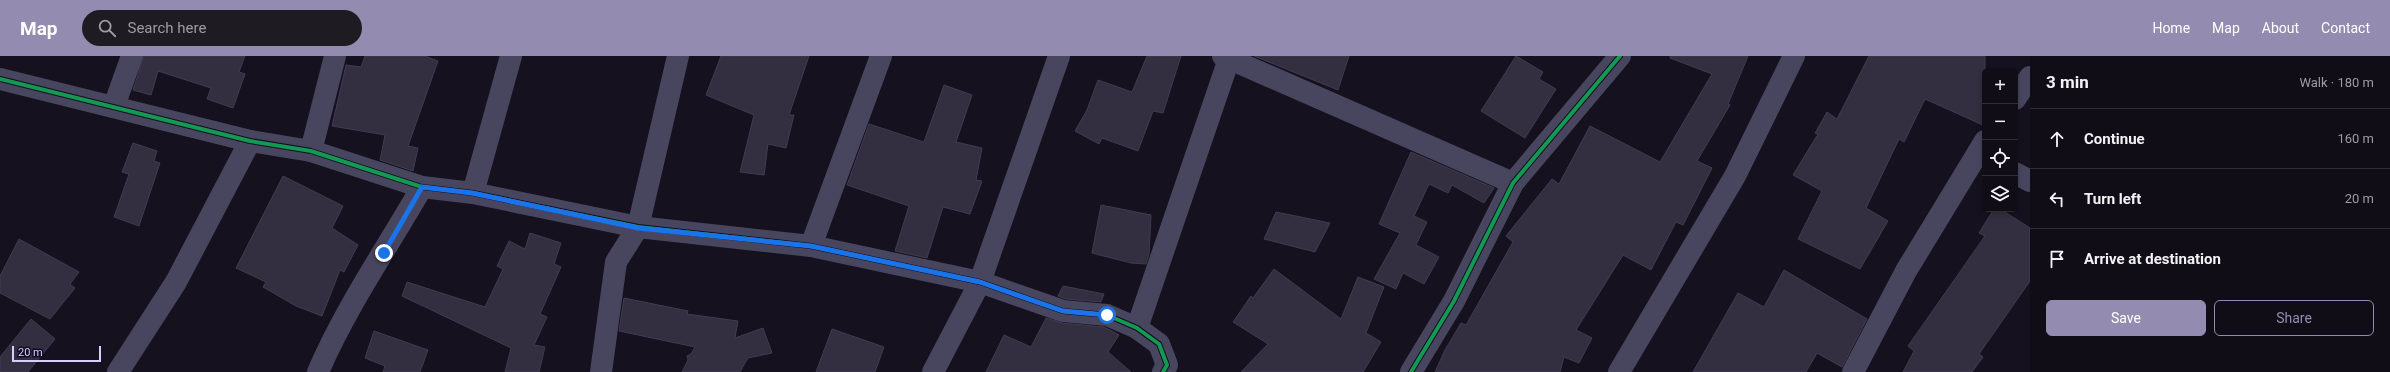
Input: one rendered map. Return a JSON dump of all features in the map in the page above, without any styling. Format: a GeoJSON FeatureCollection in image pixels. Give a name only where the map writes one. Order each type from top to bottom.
{"type":"FeatureCollection","features":[{"type":"Feature","properties":{"kind":"street"},"geometry":{"type":"LineString","coordinates":[[114,106],[132,56]]}},
{"type":"Feature","properties":{"kind":"street"},"geometry":{"type":"LineString","coordinates":[[311,151],[335,56]]}},
{"type":"Feature","properties":{"kind":"street"},"geometry":{"type":"LineString","coordinates":[[472,193],[511,56]]}},
{"type":"Feature","properties":{"kind":"street"},"geometry":{"type":"LineString","coordinates":[[601,372],[616,262],[638,228],[678,56]]}},
{"type":"Feature","properties":{"kind":"street"},"geometry":{"type":"LineString","coordinates":[[811,246],[881,56]]}},
{"type":"Feature","properties":{"kind":"street"},"geometry":{"type":"LineString","coordinates":[[933,372],[980,282],[1059,56]]}},
{"type":"Feature","properties":{"kind":"street"},"geometry":{"type":"LineString","coordinates":[[1411,372],[1454,301],[1513,183],[1620,56]]}},
{"type":"Feature","properties":{"kind":"street"},"geometry":{"type":"LineString","coordinates":[[1619,372],[1735,176],[1794,56]]}},
{"type":"Feature","properties":{"kind":"street"},"geometry":{"type":"LineString","coordinates":[[1137,328],[1227,57],[1513,183]]}},
{"type":"Feature","properties":{"kind":"street"},"geometry":{"type":"LineString","coordinates":[[2018,94],[2030,77]]}},
{"type":"Feature","properties":{"kind":"street"},"geometry":{"type":"LineString","coordinates":[[0,79],[114,106],[250,142],[311,151],[422,187],[472,193],[638,228],[811,246],[980,282],[1063,311],[1107,315],[1137,328],[1159,344],[1167,365],[1163,372]]}},
{"type":"Feature","properties":{"kind":"street"},"geometry":{"type":"LineString","coordinates":[[118,372],[176,282],[250,142]]}},
{"type":"Feature","properties":{"kind":"street"},"geometry":{"type":"LineString","coordinates":[[1853,372],[1906,271],[1982,151]]}},
{"type":"Feature","properties":{"kind":"street"},"geometry":{"type":"LineString","coordinates":[[2018,175],[2030,181]]}},
{"type":"Feature","properties":{"kind":"street"},"geometry":{"type":"LineString","coordinates":[[318,372],[336,330],[384,253],[422,187]]}},
{"type":"Feature","properties":{"kind":"building"},"geometry":{"type":"Polygon","coordinates":[[[144,56],[245,56],[239,72],[245,74],[233,108],[207,99],[211,88],[158,71],[151,95],[133,90],[144,56]]]}},
{"type":"Feature","properties":{"kind":"building"},"geometry":{"type":"Polygon","coordinates":[[[365,56],[425,56],[438,61],[408,146],[418,148],[413,171],[380,160],[385,135],[332,126],[346,65],[361,67],[365,56]]]}},
{"type":"Feature","properties":{"kind":"building"},"geometry":{"type":"Polygon","coordinates":[[[721,56],[809,56],[789,115],[794,115],[786,148],[768,144],[764,175],[740,172],[754,115],[706,95],[721,56]]]}},
{"type":"Feature","properties":{"kind":"building"},"geometry":{"type":"Polygon","coordinates":[[[1147,56],[1181,56],[1163,113],[1153,111],[1138,151],[1102,138],[1099,144],[1075,131],[1087,110],[1098,80],[1132,92],[1147,56]]]}},
{"type":"Feature","properties":{"kind":"building"},"geometry":{"type":"Polygon","coordinates":[[[1254,56],[1349,56],[1338,90],[1254,56]]]}},
{"type":"Feature","properties":{"kind":"building"},"geometry":{"type":"Polygon","coordinates":[[[1516,56],[1543,72],[1539,79],[1556,89],[1525,138],[1481,111],[1516,56]]]}},
{"type":"Feature","properties":{"kind":"building"},"geometry":{"type":"Polygon","coordinates":[[[1670,56],[1748,56],[1728,104],[1730,105],[1697,161],[1712,168],[1683,225],[1676,222],[1651,270],[1623,255],[1576,330],[1592,338],[1579,363],[1564,357],[1560,372],[1435,372],[1445,350],[1461,323],[1466,325],[1513,242],[1506,236],[1552,179],[1559,184],[1590,126],[1660,162],[1712,74],[1670,58],[1670,56]]]}},
{"type":"Feature","properties":{"kind":"building"},"geometry":{"type":"Polygon","coordinates":[[[1869,56],[1985,56],[1985,68],[1982,68],[1982,125],[1925,99],[1904,142],[1899,139],[1866,208],[1888,221],[1860,269],[1798,239],[1822,191],[1793,175],[1818,134],[1815,133],[1827,112],[1837,119],[1869,56]]]}},
{"type":"Feature","properties":{"kind":"building"},"geometry":{"type":"Polygon","coordinates":[[[944,85],[972,95],[956,142],[982,148],[976,180],[982,181],[970,214],[943,207],[927,258],[895,251],[909,206],[847,185],[869,124],[924,142],[944,85]]]}},
{"type":"Feature","properties":{"kind":"building"},"geometry":{"type":"Polygon","coordinates":[[[133,143],[157,151],[154,161],[160,163],[139,226],[114,217],[129,174],[122,172],[133,143]]]}},
{"type":"Feature","properties":{"kind":"building"},"geometry":{"type":"Polygon","coordinates":[[[1411,152],[1494,188],[1484,203],[1452,185],[1448,193],[1429,184],[1414,216],[1427,222],[1416,245],[1439,257],[1424,284],[1403,273],[1396,289],[1374,279],[1400,233],[1379,224],[1411,152]]]}},
{"type":"Feature","properties":{"kind":"building"},"geometry":{"type":"Polygon","coordinates":[[[283,176],[343,206],[332,228],[358,245],[344,272],[340,270],[322,316],[296,306],[263,287],[266,282],[236,268],[283,176]]]}},
{"type":"Feature","properties":{"kind":"building"},"geometry":{"type":"Polygon","coordinates":[[[1101,205],[1151,215],[1149,254],[1146,264],[1131,263],[1092,253],[1101,205]]]}},
{"type":"Feature","properties":{"kind":"building"},"geometry":{"type":"Polygon","coordinates":[[[1276,212],[1330,223],[1315,252],[1264,239],[1276,212]]]}},
{"type":"Feature","properties":{"kind":"building"},"geometry":{"type":"Polygon","coordinates":[[[1992,212],[2005,212],[2030,228],[2030,281],[1979,354],[1983,357],[1972,372],[1903,372],[1914,351],[1908,346],[1985,236],[1979,233],[1992,212]]]}},
{"type":"Feature","properties":{"kind":"building"},"geometry":{"type":"Polygon","coordinates":[[[530,233],[561,243],[554,264],[561,267],[540,314],[547,317],[534,345],[545,347],[539,372],[505,372],[511,348],[402,296],[407,282],[485,307],[503,269],[497,266],[509,241],[525,249],[530,233]]]}},
{"type":"Feature","properties":{"kind":"building"},"geometry":{"type":"Polygon","coordinates":[[[19,239],[79,272],[70,284],[75,288],[50,319],[0,293],[0,276],[19,239]]]}},
{"type":"Feature","properties":{"kind":"building"},"geometry":{"type":"Polygon","coordinates":[[[1274,269],[1341,319],[1358,277],[1384,287],[1366,333],[1381,342],[1363,372],[1241,372],[1268,344],[1233,322],[1251,296],[1253,298],[1274,269]]]}},
{"type":"Feature","properties":{"kind":"building"},"geometry":{"type":"Polygon","coordinates":[[[1784,270],[1867,319],[1842,367],[1817,353],[1806,372],[1693,372],[1738,293],[1764,307],[1784,270]]]}},
{"type":"Feature","properties":{"kind":"building"},"geometry":{"type":"Polygon","coordinates":[[[1063,286],[1104,294],[1101,302],[1066,299],[1058,296],[1063,286]]]}},
{"type":"Feature","properties":{"kind":"building"},"geometry":{"type":"Polygon","coordinates":[[[624,298],[688,311],[687,314],[738,321],[735,338],[763,328],[772,353],[748,358],[740,372],[682,372],[688,360],[687,356],[691,354],[695,347],[619,331],[624,298]]]}},
{"type":"Feature","properties":{"kind":"building"},"geometry":{"type":"Polygon","coordinates":[[[1046,318],[1062,323],[1104,327],[1119,335],[1108,352],[1131,372],[986,372],[1004,335],[1031,347],[1046,318]]]}},
{"type":"Feature","properties":{"kind":"building"},"geometry":{"type":"Polygon","coordinates":[[[31,319],[55,339],[28,372],[0,372],[0,357],[31,319]]]}},
{"type":"Feature","properties":{"kind":"building"},"geometry":{"type":"Polygon","coordinates":[[[832,329],[884,347],[875,372],[816,372],[832,329]]]}},
{"type":"Feature","properties":{"kind":"building"},"geometry":{"type":"Polygon","coordinates":[[[374,331],[428,350],[420,372],[383,372],[385,366],[365,358],[374,331]]]}},
{"type":"Feature","properties":{"kind":"cycle path"},"geometry":{"type":"LineString","coordinates":[[1411,372],[1454,301],[1513,183],[1620,56]]}},
{"type":"Feature","properties":{"kind":"cycle path"},"geometry":{"type":"LineString","coordinates":[[0,79],[250,141],[311,151],[422,187],[473,193],[638,227],[811,246],[980,282],[1063,311],[1107,315],[1137,328],[1159,344],[1167,365],[1163,372]]}},
{"type":"Feature","properties":{"kind":"route"},"geometry":{"type":"LineString","coordinates":[[384,253],[422,187],[472,193],[638,228],[811,246],[980,282],[1063,311],[1107,315]]}}]}
